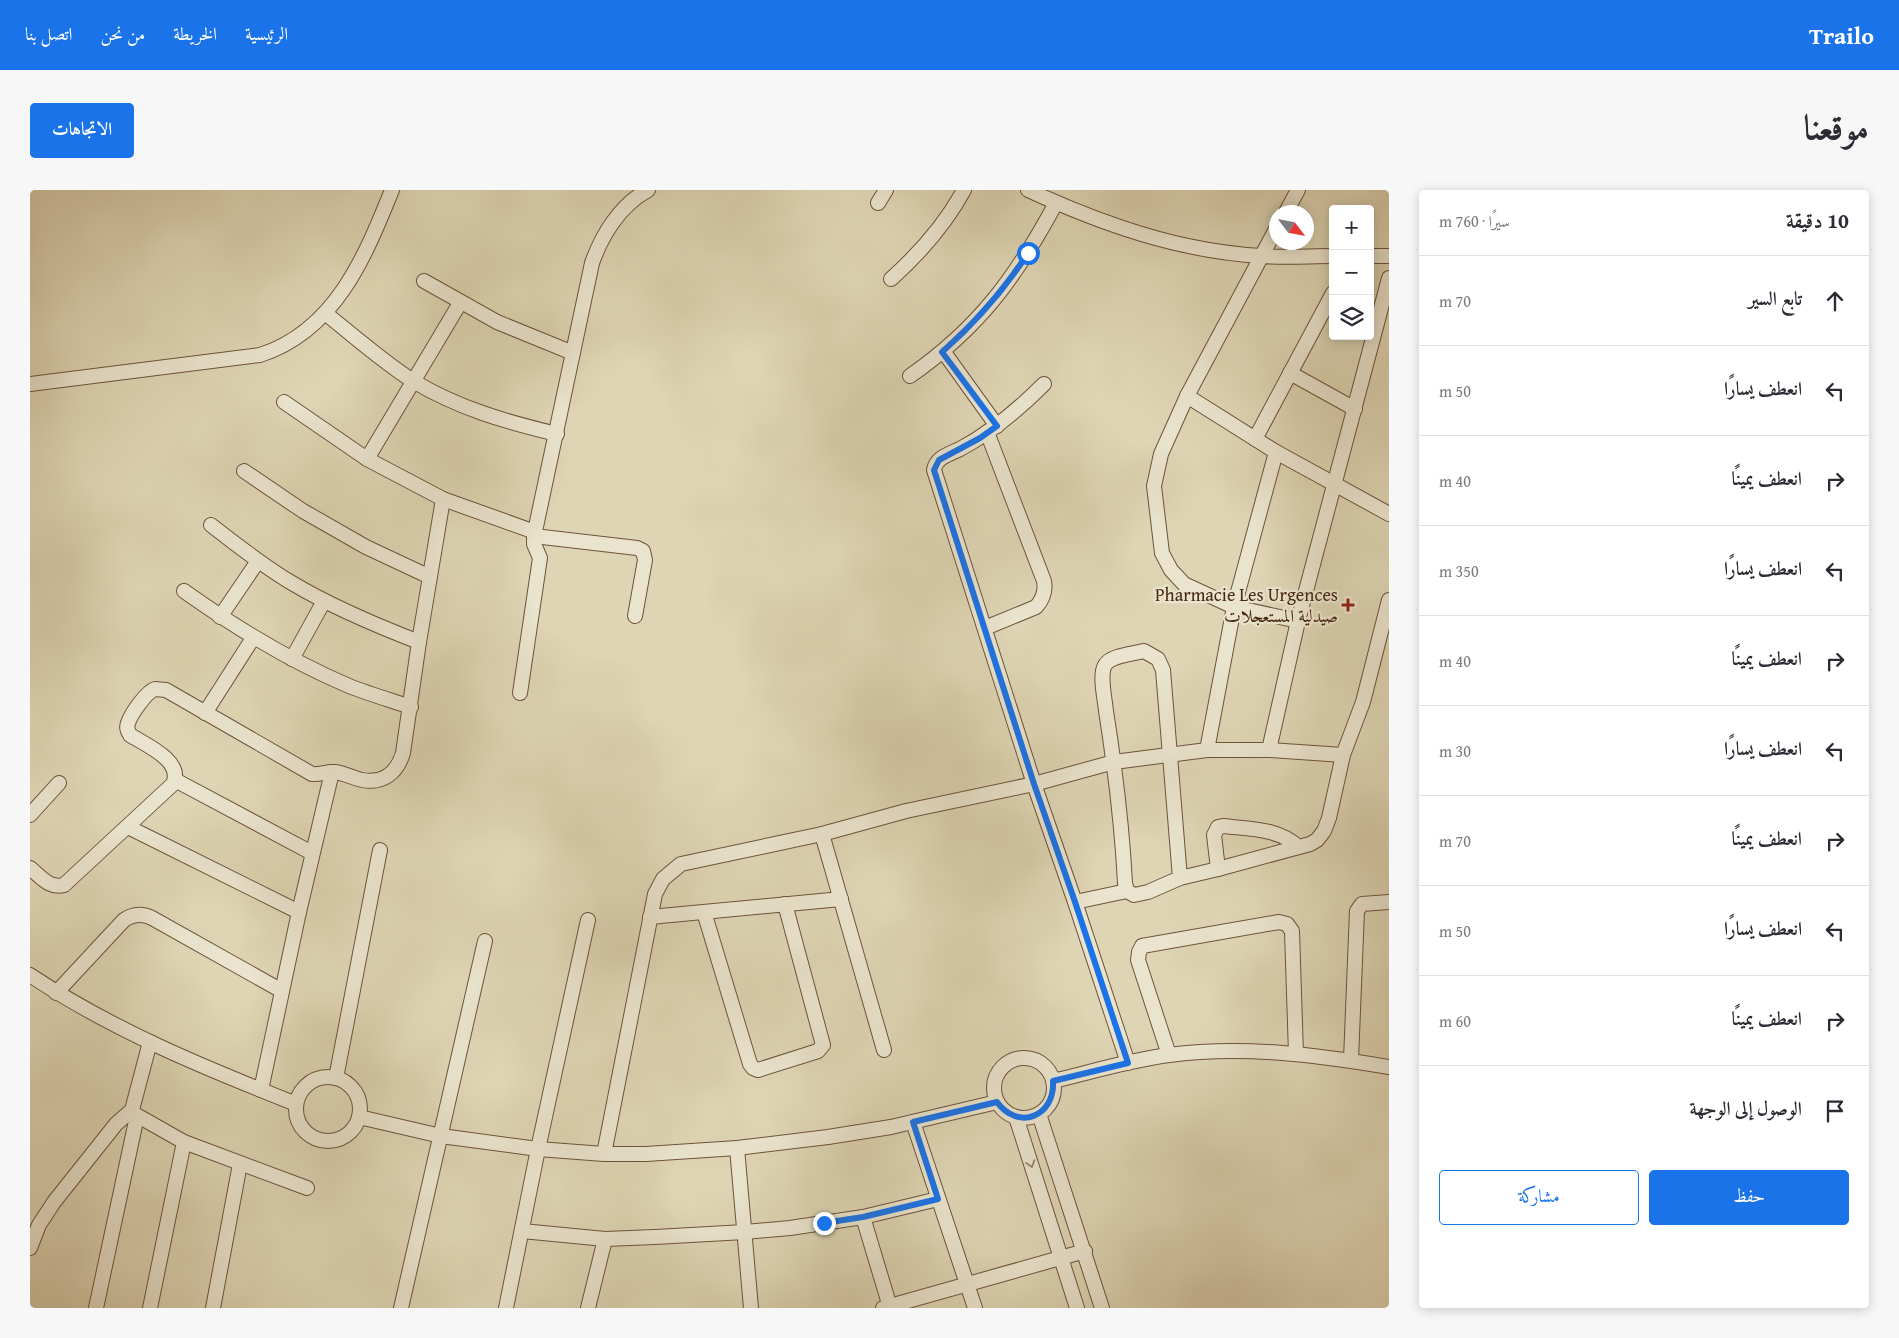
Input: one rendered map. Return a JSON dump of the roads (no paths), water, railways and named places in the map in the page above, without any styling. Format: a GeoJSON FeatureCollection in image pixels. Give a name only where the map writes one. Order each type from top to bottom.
{"type":"FeatureCollection","features":[{"type":"Feature","properties":{"kind":"street"},"geometry":{"type":"LineString","coordinates":[[30,384],[260,355],[287,345],[300,337],[325,312],[344,288],[362,258],[392,190]]}},
{"type":"Feature","properties":{"kind":"street"},"geometry":{"type":"LineString","coordinates":[[520,693],[540,558],[534,544],[534,534],[557,434],[592,263],[599,243],[613,222],[630,203],[648,190]]}},
{"type":"Feature","properties":{"kind":"street"},"geometry":{"type":"LineString","coordinates":[[878,202],[886,190]]}},
{"type":"Feature","properties":{"kind":"street"},"geometry":{"type":"LineString","coordinates":[[890,279],[931,240],[964,190]]}},
{"type":"Feature","properties":{"kind":"street"},"geometry":{"type":"LineString","coordinates":[[1028,190],[1111,225],[1158,239],[1207,250],[1262,256],[1329,256]]}},
{"type":"Feature","properties":{"kind":"street"},"geometry":{"type":"LineString","coordinates":[[1290,205],[1298,190]]}},
{"type":"Feature","properties":{"kind":"street"},"geometry":{"type":"LineString","coordinates":[[910,376],[942,352],[981,316],[1028,253],[1056,203]]}},
{"type":"Feature","properties":{"kind":"street"},"geometry":{"type":"LineString","coordinates":[[1269,242],[1187,396],[1161,454],[1154,486],[1162,553],[1171,570],[1184,584],[1234,607],[1298,621]]}},
{"type":"Feature","properties":{"kind":"street"},"geometry":{"type":"LineString","coordinates":[[1374,256],[1389,256]]}},
{"type":"Feature","properties":{"kind":"street"},"geometry":{"type":"LineString","coordinates":[[1269,750],[1298,621],[1389,278]]}},
{"type":"Feature","properties":{"kind":"street"},"geometry":{"type":"LineString","coordinates":[[424,281],[460,303],[534,339],[573,353]]}},
{"type":"Feature","properties":{"kind":"street"},"geometry":{"type":"LineString","coordinates":[[1255,440],[1331,295]]}},
{"type":"Feature","properties":{"kind":"street"},"geometry":{"type":"LineString","coordinates":[[367,459],[460,303]]}},
{"type":"Feature","properties":{"kind":"street"},"geometry":{"type":"LineString","coordinates":[[325,312],[372,352],[414,381],[467,407],[507,422],[557,434]]}},
{"type":"Feature","properties":{"kind":"street"},"geometry":{"type":"LineString","coordinates":[[942,352],[992,429],[1044,581],[1045,591],[1042,600],[1036,607],[985,628]]}},
{"type":"Feature","properties":{"kind":"street"},"geometry":{"type":"LineString","coordinates":[[1290,372],[1355,409]]}},
{"type":"Feature","properties":{"kind":"street"},"geometry":{"type":"LineString","coordinates":[[1044,384],[1029,399],[992,429],[939,460],[934,470],[1034,784],[1128,1063]]}},
{"type":"Feature","properties":{"kind":"street"},"geometry":{"type":"LineString","coordinates":[[1187,396],[1255,440],[1335,486],[1389,514]]}},
{"type":"Feature","properties":{"kind":"street"},"geometry":{"type":"LineString","coordinates":[[284,402],[367,459],[444,499],[534,534],[637,548],[643,551],[645,560],[635,616]]}},
{"type":"Feature","properties":{"kind":"street"},"geometry":{"type":"LineString","coordinates":[[1207,750],[1234,607],[1276,452]]}},
{"type":"Feature","properties":{"kind":"street"},"geometry":{"type":"LineString","coordinates":[[244,471],[303,511],[366,547],[430,577]]}},
{"type":"Feature","properties":{"kind":"street"},"geometry":{"type":"LineString","coordinates":[[30,868],[48,883],[56,886],[64,885],[171,787],[175,780],[176,772],[173,764],[130,735],[127,728],[128,722],[148,692],[155,688],[166,690],[306,772],[317,775],[332,772],[371,781],[388,776],[396,770],[403,753],[419,642],[444,499]]}},
{"type":"Feature","properties":{"kind":"street"},"geometry":{"type":"LineString","coordinates":[[211,525],[258,561],[324,601],[371,623],[419,642]]}},
{"type":"Feature","properties":{"kind":"street"},"geometry":{"type":"LineString","coordinates":[[220,617],[258,561]]}},
{"type":"Feature","properties":{"kind":"street"},"geometry":{"type":"LineString","coordinates":[[184,591],[253,638],[292,659],[350,686],[411,707]]}},
{"type":"Feature","properties":{"kind":"street"},"geometry":{"type":"LineString","coordinates":[[1075,902],[1127,891],[1134,895],[1148,892],[1180,878],[1298,847],[1316,840],[1324,832],[1329,818],[1343,755],[1363,702],[1389,600]]}},
{"type":"Feature","properties":{"kind":"street"},"geometry":{"type":"LineString","coordinates":[[292,659],[324,601]]}},
{"type":"Feature","properties":{"kind":"street"},"geometry":{"type":"LineString","coordinates":[[205,713],[253,638]]}},
{"type":"Feature","properties":{"kind":"street"},"geometry":{"type":"LineString","coordinates":[[1127,891],[1103,670],[1110,660],[1144,651],[1158,659],[1162,670],[1180,878]]}},
{"type":"Feature","properties":{"kind":"street"},"geometry":{"type":"LineString","coordinates":[[604,1154],[650,917],[658,886],[668,873],[681,864],[822,834],[906,811],[1034,784],[1114,762],[1207,750],[1269,750],[1343,755]]}},
{"type":"Feature","properties":{"kind":"street"},"geometry":{"type":"LineString","coordinates":[[261,1090],[312,853],[332,772]]}},
{"type":"Feature","properties":{"kind":"street"},"geometry":{"type":"LineString","coordinates":[[175,780],[312,853]]}},
{"type":"Feature","properties":{"kind":"street"},"geometry":{"type":"LineString","coordinates":[[30,815],[59,783]]}},
{"type":"Feature","properties":{"kind":"street"},"geometry":{"type":"LineString","coordinates":[[128,826],[299,912]]}},
{"type":"Feature","properties":{"kind":"street"},"geometry":{"type":"LineString","coordinates":[[1218,869],[1214,835],[1218,828],[1240,828],[1280,834],[1290,839],[1298,847]]}},
{"type":"Feature","properties":{"kind":"street"},"geometry":{"type":"LineString","coordinates":[[822,834],[884,1050]]}},
{"type":"Feature","properties":{"kind":"street"},"geometry":{"type":"LineString","coordinates":[[336,1078],[380,850]]}},
{"type":"Feature","properties":{"kind":"street"},"geometry":{"type":"LineString","coordinates":[[650,917],[841,899]]}},
{"type":"Feature","properties":{"kind":"street"},"geometry":{"type":"LineString","coordinates":[[1351,1060],[1357,911],[1362,904],[1389,902]]}},
{"type":"Feature","properties":{"kind":"street"},"geometry":{"type":"LineString","coordinates":[[704,912],[750,1064],[758,1070],[818,1051],[822,1045],[785,904]]}},
{"type":"Feature","properties":{"kind":"street"},"geometry":{"type":"LineString","coordinates":[[56,993],[124,920],[138,914],[152,918],[282,991]]}},
{"type":"Feature","properties":{"kind":"street"},"geometry":{"type":"LineString","coordinates":[[506,1308],[538,1149],[588,920]]}},
{"type":"Feature","properties":{"kind":"street"},"geometry":{"type":"LineString","coordinates":[[1169,1055],[1138,960],[1138,952],[1142,946],[1279,922],[1287,924],[1292,931],[1296,1054]]}},
{"type":"Feature","properties":{"kind":"street"},"geometry":{"type":"LineString","coordinates":[[401,1308],[485,941]]}},
{"type":"Feature","properties":{"kind":"street"},"geometry":{"type":"LineString","coordinates":[[30,975],[56,993],[150,1042],[296,1104]]}},
{"type":"Feature","properties":{"kind":"street"},"geometry":{"type":"LineString","coordinates":[[96,1308],[134,1107],[150,1042]]}},
{"type":"Feature","properties":{"kind":"street"},"geometry":{"type":"LineString","coordinates":[[1053,1081],[1169,1055],[1220,1051],[1323,1056],[1389,1067]]}},
{"type":"Feature","properties":{"kind":"street"},"geometry":{"type":"LineString","coordinates":[[1023,1057],[1034,1059],[1043,1064],[1050,1072],[1053,1081],[1054,1091],[1051,1100],[1046,1108],[1032,1117],[1016,1117],[1008,1114],[997,1102],[994,1092],[994,1082],[1004,1064],[1013,1059],[1023,1057]]}},
{"type":"Feature","properties":{"kind":"street"},"geometry":{"type":"LineString","coordinates":[[325,1077],[336,1078],[352,1088],[357,1096],[360,1106],[359,1117],[355,1126],[348,1134],[338,1140],[327,1142],[316,1140],[300,1126],[296,1115],[296,1104],[302,1090],[315,1080],[325,1077]]}},
{"type":"Feature","properties":{"kind":"street"},"geometry":{"type":"LineString","coordinates":[[359,1117],[441,1136],[538,1149],[604,1154],[646,1154],[737,1148],[828,1137],[913,1122],[997,1102]]}},
{"type":"Feature","properties":{"kind":"street"},"geometry":{"type":"LineString","coordinates":[[134,1114],[184,1142],[307,1188]]}},
{"type":"Feature","properties":{"kind":"street"},"geometry":{"type":"LineString","coordinates":[[30,1248],[39,1225],[50,1208],[116,1124],[134,1114]]}},
{"type":"Feature","properties":{"kind":"street"},"geometry":{"type":"LineString","coordinates":[[1039,1114],[1102,1308]]}},
{"type":"Feature","properties":{"kind":"street"},"geometry":{"type":"LineString","coordinates":[[1016,1117],[1078,1308]]}},
{"type":"Feature","properties":{"kind":"street"},"geometry":{"type":"LineString","coordinates":[[913,1122],[975,1308]]}},
{"type":"Feature","properties":{"kind":"street"},"geometry":{"type":"LineString","coordinates":[[150,1308],[184,1142]]}},
{"type":"Feature","properties":{"kind":"street"},"geometry":{"type":"LineString","coordinates":[[737,1148],[751,1308]]}},
{"type":"Feature","properties":{"kind":"street"},"geometry":{"type":"LineString","coordinates":[[213,1308],[240,1164]]}},
{"type":"Feature","properties":{"kind":"street"},"geometry":{"type":"LineString","coordinates":[[522,1231],[604,1239],[745,1232],[790,1228],[863,1217],[938,1199]]}},
{"type":"Feature","properties":{"kind":"street"},"geometry":{"type":"LineString","coordinates":[[863,1217],[886,1307],[1085,1251]]}},
{"type":"Feature","properties":{"kind":"street"},"geometry":{"type":"LineString","coordinates":[[588,1308],[604,1239]]}},
{"type":"Feature","properties":{"kind":"place","name":"Pharmacie Les Urgences صيدلية المستعجلات"},"geometry":{"type":"Point","coordinates":[1348,605]}}]}
